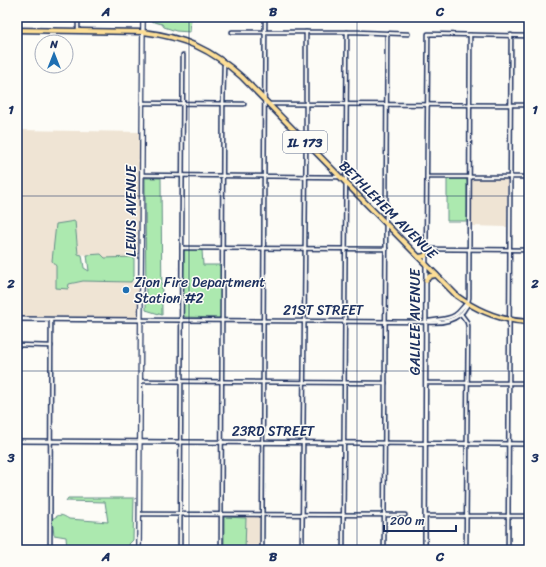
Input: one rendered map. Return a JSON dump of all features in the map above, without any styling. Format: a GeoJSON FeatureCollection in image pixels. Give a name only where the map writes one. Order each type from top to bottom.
{"type":"FeatureCollection","features":[{"type":"Feature","properties":{"kind":"main road","name":"LEWIS AVENUE"},"geometry":{"type":"LineString","coordinates":[[139,550],[143,17]]}},
{"type":"Feature","properties":{"kind":"main road","name":"IL 173"},"geometry":{"type":"LineString","coordinates":[[17,30],[143,32]]}},
{"type":"Feature","properties":{"kind":"main road","name":"BETHLEHEM AVENUE"},"geometry":{"type":"LineString","coordinates":[[143,32],[179,38],[214,54],[225,62],[269,104],[451,290],[468,303],[489,314],[503,319],[529,322]]}},
{"type":"Feature","properties":{"kind":"main road"},"geometry":{"type":"LineString","coordinates":[[418,257],[425,256],[427,251]]}},
{"type":"Feature","properties":{"kind":"main road"},"geometry":{"type":"LineString","coordinates":[[426,280],[430,276],[436,275]]}},
{"type":"Feature","properties":{"kind":"street"},"geometry":{"type":"LineString","coordinates":[[78,17],[78,31]]}},
{"type":"Feature","properties":{"kind":"street"},"geometry":{"type":"LineString","coordinates":[[262,550],[265,100],[265,20],[263,17]]}},
{"type":"Feature","properties":{"kind":"street"},"geometry":{"type":"LineString","coordinates":[[232,32],[347,32],[408,34]]}},
{"type":"Feature","properties":{"kind":"street"},"geometry":{"type":"LineString","coordinates":[[302,550],[306,32]]}},
{"type":"Feature","properties":{"kind":"street"},"geometry":{"type":"LineString","coordinates":[[343,550],[347,32]]}},
{"type":"Feature","properties":{"kind":"street"},"geometry":{"type":"LineString","coordinates":[[384,550],[387,34]]}},
{"type":"Feature","properties":{"kind":"street","name":"GALILEE AVENUE"},"geometry":{"type":"LineString","coordinates":[[425,550],[428,34],[470,35]]}},
{"type":"Feature","properties":{"kind":"street"},"geometry":{"type":"LineString","coordinates":[[466,550],[468,326],[467,322],[460,313],[464,306],[468,303],[469,298],[470,35],[529,36]]}},
{"type":"Feature","properties":{"kind":"street"},"geometry":{"type":"LineString","coordinates":[[508,550],[512,36]]}},
{"type":"Feature","properties":{"kind":"street"},"geometry":{"type":"LineString","coordinates":[[180,550],[183,56]]}},
{"type":"Feature","properties":{"kind":"street"},"geometry":{"type":"LineString","coordinates":[[221,550],[225,62]]}},
{"type":"Feature","properties":{"kind":"street"},"geometry":{"type":"LineString","coordinates":[[142,103],[244,104]]}},
{"type":"Feature","properties":{"kind":"street"},"geometry":{"type":"LineString","coordinates":[[269,104],[529,105]]}},
{"type":"Feature","properties":{"kind":"street"},"geometry":{"type":"LineString","coordinates":[[142,175],[340,177]]}},
{"type":"Feature","properties":{"kind":"street"},"geometry":{"type":"LineString","coordinates":[[427,177],[529,177]]}},
{"type":"Feature","properties":{"kind":"street"},"geometry":{"type":"LineString","coordinates":[[182,248],[386,249]]}},
{"type":"Feature","properties":{"kind":"street"},"geometry":{"type":"LineString","coordinates":[[427,251],[469,249],[529,250]]}},
{"type":"Feature","properties":{"kind":"street","name":"21ST STREET"},"geometry":{"type":"LineString","coordinates":[[17,319],[432,323],[447,321],[457,317],[460,313]]}},
{"type":"Feature","properties":{"kind":"street"},"geometry":{"type":"LineString","coordinates":[[50,550],[51,320]]}},
{"type":"Feature","properties":{"kind":"street"},"geometry":{"type":"LineString","coordinates":[[17,345],[51,346]]}},
{"type":"Feature","properties":{"kind":"street"},"geometry":{"type":"LineString","coordinates":[[141,381],[385,383]]}},
{"type":"Feature","properties":{"kind":"street"},"geometry":{"type":"LineString","coordinates":[[426,383],[529,384]]}},
{"type":"Feature","properties":{"kind":"street","name":"23RD STREET"},"geometry":{"type":"LineString","coordinates":[[17,441],[529,444]]}},
{"type":"Feature","properties":{"kind":"street"},"geometry":{"type":"LineString","coordinates":[[140,514],[405,516]]}},
{"type":"Feature","properties":{"kind":"street"},"geometry":{"type":"LineString","coordinates":[[425,516],[529,516]]}},
{"type":"Feature","properties":{"kind":"shaded area"},"geometry":{"type":"Polygon","coordinates":[[[17,130],[141,132],[138,258],[105,258],[101,254],[78,254],[75,221],[56,266],[56,288],[83,281],[139,282],[138,317],[17,316],[17,130]]]}},
{"type":"Feature","properties":{"kind":"shaded area"},"geometry":{"type":"Polygon","coordinates":[[[472,179],[506,179],[507,227],[470,226],[472,179]]]}},
{"type":"Feature","properties":{"kind":"shaded area"},"geometry":{"type":"Polygon","coordinates":[[[223,516],[260,516],[260,550],[222,550],[223,516]]]}},
{"type":"Feature","properties":{"kind":"green space"},"geometry":{"type":"Polygon","coordinates":[[[147,17],[191,17],[190,32],[176,31],[164,27],[162,24],[147,20],[147,17]]]}},
{"type":"Feature","properties":{"kind":"green space"},"geometry":{"type":"Polygon","coordinates":[[[145,178],[161,178],[162,315],[146,310],[145,178]]]}},
{"type":"Feature","properties":{"kind":"green space"},"geometry":{"type":"Polygon","coordinates":[[[447,179],[466,179],[467,181],[467,221],[447,221],[447,179]]]}},
{"type":"Feature","properties":{"kind":"green space"},"geometry":{"type":"Polygon","coordinates":[[[75,221],[78,254],[82,255],[84,268],[89,271],[87,255],[101,254],[105,258],[134,257],[134,277],[131,282],[83,281],[69,284],[68,289],[56,288],[56,266],[52,261],[56,224],[75,221]]]}},
{"type":"Feature","properties":{"kind":"green space"},"geometry":{"type":"Polygon","coordinates":[[[186,249],[202,250],[203,265],[221,265],[221,317],[219,318],[185,317],[183,314],[184,251],[186,249]]]}},
{"type":"Feature","properties":{"kind":"green space"},"geometry":{"type":"Polygon","coordinates":[[[68,498],[134,498],[133,540],[129,544],[131,550],[67,550],[66,537],[54,535],[52,519],[60,515],[69,519],[108,522],[105,502],[66,501],[68,498]]]}},
{"type":"Feature","properties":{"kind":"green space"},"geometry":{"type":"Polygon","coordinates":[[[224,517],[246,518],[245,550],[224,550],[224,517]]]}},
{"type":"Feature","properties":{"kind":"place","name":"Zion Fire Department Station #2"},"geometry":{"type":"Point","coordinates":[126,290]}}]}
